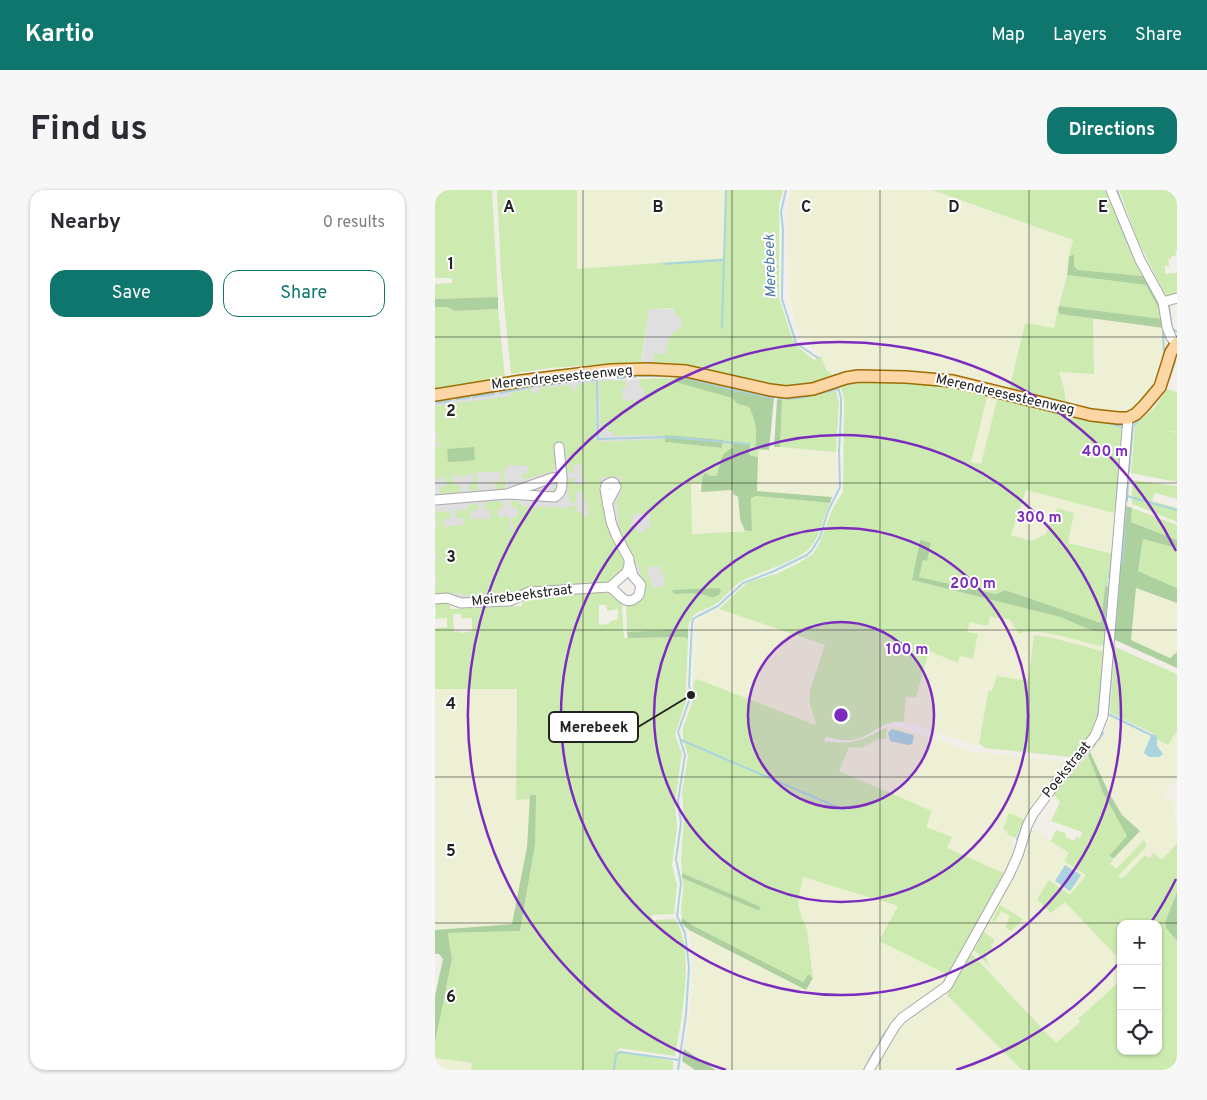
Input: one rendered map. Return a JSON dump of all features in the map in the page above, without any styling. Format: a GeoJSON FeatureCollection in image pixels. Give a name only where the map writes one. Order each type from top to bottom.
{"type":"FeatureCollection","features":[{"type":"Feature","properties":{"kind":"main road"},"geometry":{"type":"LineString","coordinates":[[1128,418],[1136,414],[1160,387],[1176,343]]}},
{"type":"Feature","properties":{"kind":"main road","name":"Merendreesesteenweg"},"geometry":{"type":"LineString","coordinates":[[435,395],[527,380],[611,370],[669,369],[787,392],[813,389],[858,376],[906,377],[953,381],[1091,415],[1128,418]]}},
{"type":"Feature","properties":{"kind":"street"},"geometry":{"type":"LineString","coordinates":[[1111,190],[1140,260],[1163,302],[1167,327],[1176,343]]}},
{"type":"Feature","properties":{"kind":"street"},"geometry":{"type":"LineString","coordinates":[[1163,302],[1177,298]]}},
{"type":"Feature","properties":{"kind":"street","name":"Poekstraat"},"geometry":{"type":"LineString","coordinates":[[869,1070],[895,1026],[902,1018],[947,986],[1009,875],[1033,814],[1095,736],[1101,725],[1128,418]]}},
{"type":"Feature","properties":{"kind":"street"},"geometry":{"type":"LineString","coordinates":[[435,500],[507,494],[555,497],[562,488],[559,448]]}},
{"type":"Feature","properties":{"kind":"street"},"geometry":{"type":"LineString","coordinates":[[507,494],[552,478],[562,478]]}},
{"type":"Feature","properties":{"kind":"street"},"geometry":{"type":"LineString","coordinates":[[607,504],[616,535],[629,559],[627,572],[610,587],[625,600],[630,601],[639,595],[641,584],[633,576],[629,565]]}},
{"type":"Feature","properties":{"kind":"street","name":"Meirebeekstraat"},"geometry":{"type":"LineString","coordinates":[[435,598],[447,598],[461,603],[509,601],[529,592],[610,587]]}},
{"type":"Feature","properties":{"kind":"shaded area"},"geometry":{"type":"Polygon","coordinates":[[[723,308],[720,372],[689,365],[638,362],[642,360],[649,309],[723,308]]]}},
{"type":"Feature","properties":{"kind":"shaded area"},"geometry":{"type":"Polygon","coordinates":[[[588,376],[618,380],[667,378],[664,510],[719,560],[719,588],[645,592],[642,581],[635,574],[633,565],[608,585],[512,597],[461,600],[435,595],[435,398],[588,376]]]}},
{"type":"Feature","properties":{"kind":"green space"},"geometry":{"type":"Polygon","coordinates":[[[435,190],[492,190],[498,297],[435,299],[435,284],[452,283],[452,278],[435,278],[435,190]]]}},
{"type":"Feature","properties":{"kind":"green space"},"geometry":{"type":"Polygon","coordinates":[[[497,190],[577,190],[577,269],[724,258],[727,190],[783,190],[779,205],[779,298],[792,338],[797,346],[814,360],[821,356],[826,370],[833,374],[817,381],[789,386],[762,383],[694,367],[654,363],[653,354],[667,354],[670,337],[682,327],[680,316],[675,316],[674,308],[649,309],[641,362],[550,368],[511,374],[501,274],[497,190]]]}},
{"type":"Feature","properties":{"kind":"green space"},"geometry":{"type":"Polygon","coordinates":[[[577,190],[727,190],[725,258],[577,269],[577,190]]]}},
{"type":"Feature","properties":{"kind":"green space"},"geometry":{"type":"Polygon","coordinates":[[[791,190],[931,190],[1073,240],[1054,328],[1025,323],[1009,390],[956,376],[933,373],[889,371],[830,373],[826,370],[818,351],[804,339],[798,329],[789,299],[788,206],[791,190]]]}},
{"type":"Feature","properties":{"kind":"green space"},"geometry":{"type":"Polygon","coordinates":[[[932,190],[1105,190],[1143,276],[1078,270],[1074,266],[1074,256],[1069,256],[1073,240],[932,190]]]}},
{"type":"Feature","properties":{"kind":"green space"},"geometry":{"type":"Polygon","coordinates":[[[1119,190],[1177,190],[1177,250],[1175,254],[1177,256],[1171,256],[1171,259],[1168,259],[1169,266],[1165,266],[1165,274],[1177,273],[1177,295],[1167,298],[1138,241],[1119,190]]]}},
{"type":"Feature","properties":{"kind":"green space"},"geometry":{"type":"Polygon","coordinates":[[[1074,255],[1074,266],[1078,270],[1143,276],[1148,279],[1161,305],[1158,307],[1146,285],[1067,275],[1069,256],[1074,255]]]}},
{"type":"Feature","properties":{"kind":"green space"},"geometry":{"type":"Polygon","coordinates":[[[1067,275],[1146,285],[1158,306],[1161,305],[1163,319],[1059,306],[1067,275]]]}},
{"type":"Feature","properties":{"kind":"green space"},"geometry":{"type":"Polygon","coordinates":[[[498,297],[498,309],[455,311],[447,307],[435,307],[435,299],[498,297]]]}},
{"type":"Feature","properties":{"kind":"green space"},"geometry":{"type":"Polygon","coordinates":[[[1059,306],[1163,319],[1164,328],[1060,314],[1059,306]]]}},
{"type":"Feature","properties":{"kind":"green space"},"geometry":{"type":"Polygon","coordinates":[[[435,307],[447,307],[455,311],[498,309],[505,377],[435,390],[435,307]]]}},
{"type":"Feature","properties":{"kind":"green space"},"geometry":{"type":"Polygon","coordinates":[[[1058,309],[1061,314],[1093,318],[1094,374],[1059,372],[1066,403],[1009,390],[1025,323],[1054,328],[1058,309]]]}},
{"type":"Feature","properties":{"kind":"green space"},"geometry":{"type":"Polygon","coordinates":[[[1093,318],[1164,328],[1167,347],[1159,379],[1138,407],[1130,411],[1122,413],[1095,410],[1065,403],[1059,372],[1094,373],[1093,318]]]}},
{"type":"Feature","properties":{"kind":"green space"},"geometry":{"type":"Polygon","coordinates":[[[677,375],[774,398],[769,450],[755,449],[756,428],[749,407],[738,404],[732,398],[675,382],[677,375]]]}},
{"type":"Feature","properties":{"kind":"green space"},"geometry":{"type":"Polygon","coordinates":[[[676,378],[675,382],[732,398],[739,404],[749,407],[754,418],[756,432],[755,449],[759,449],[758,457],[749,455],[750,445],[733,443],[721,460],[716,476],[702,478],[701,483],[691,483],[692,534],[752,531],[751,498],[756,496],[830,503],[819,534],[808,550],[793,559],[740,582],[717,603],[698,612],[692,618],[688,629],[627,632],[626,603],[640,599],[645,592],[638,563],[634,563],[621,537],[616,500],[621,495],[621,477],[601,477],[602,500],[610,536],[622,555],[624,564],[623,569],[607,583],[522,589],[515,593],[462,596],[462,593],[435,594],[435,588],[437,588],[435,560],[437,560],[437,555],[435,555],[435,528],[437,527],[435,512],[450,511],[451,518],[443,519],[444,527],[464,525],[463,518],[456,518],[456,511],[466,510],[471,504],[477,503],[478,510],[470,511],[471,519],[491,519],[491,510],[485,510],[485,502],[502,501],[503,508],[498,509],[498,517],[509,516],[510,531],[514,530],[511,518],[518,517],[518,507],[512,508],[511,500],[519,502],[522,506],[569,508],[569,506],[577,506],[577,512],[582,512],[583,516],[589,515],[587,502],[584,502],[584,492],[576,492],[576,502],[570,503],[567,478],[574,478],[574,485],[584,484],[584,478],[582,478],[580,464],[573,465],[573,473],[567,472],[564,444],[556,445],[557,460],[555,460],[554,471],[522,480],[522,474],[529,473],[528,466],[508,465],[508,468],[504,469],[505,487],[495,490],[495,482],[502,482],[500,472],[477,472],[478,491],[470,491],[469,484],[474,484],[473,473],[457,477],[457,474],[454,474],[451,481],[454,481],[454,485],[460,485],[461,492],[440,494],[440,487],[447,486],[446,478],[435,479],[435,445],[436,447],[440,446],[439,443],[435,443],[435,439],[438,439],[437,432],[435,432],[435,406],[511,396],[511,393],[531,389],[532,393],[539,393],[539,388],[572,385],[573,393],[579,384],[596,382],[596,438],[600,438],[600,442],[665,439],[665,442],[722,448],[723,440],[648,435],[614,436],[613,432],[608,432],[608,426],[602,427],[601,433],[599,381],[625,380],[626,388],[622,389],[623,400],[630,402],[630,400],[637,400],[637,402],[644,400],[643,388],[640,388],[640,379],[676,378]],[[649,513],[632,514],[631,528],[637,529],[638,532],[645,532],[645,528],[650,528],[649,513]],[[660,566],[647,567],[652,587],[664,587],[663,572],[661,572],[660,566]]]}},
{"type":"Feature","properties":{"kind":"green space"},"geometry":{"type":"Polygon","coordinates":[[[861,380],[944,384],[988,393],[971,462],[981,464],[998,396],[1123,424],[1114,513],[1026,490],[1011,535],[1032,541],[1046,534],[1050,520],[1054,521],[1057,508],[1074,513],[1068,543],[1109,553],[1112,552],[1107,586],[1105,586],[1101,623],[1005,590],[996,594],[919,577],[923,560],[927,561],[920,540],[912,580],[1060,617],[1093,631],[1107,632],[1106,644],[1099,646],[1047,633],[1027,632],[1019,634],[1010,620],[990,617],[988,626],[970,622],[967,632],[978,634],[973,659],[960,656],[958,663],[929,651],[916,698],[906,697],[904,722],[883,725],[853,740],[826,737],[824,741],[857,741],[887,727],[886,739],[878,739],[862,748],[849,747],[839,771],[932,811],[926,827],[952,837],[947,848],[1006,874],[950,976],[879,941],[898,906],[803,877],[798,901],[807,930],[813,978],[808,974],[803,982],[692,925],[682,918],[682,878],[757,910],[760,907],[682,873],[681,859],[684,819],[682,792],[688,756],[683,739],[683,728],[694,697],[693,682],[697,679],[816,725],[809,701],[810,690],[825,645],[719,609],[748,582],[776,574],[813,554],[819,544],[833,508],[843,492],[844,404],[843,393],[838,384],[861,380]]]}},
{"type":"Feature","properties":{"kind":"green space"},"geometry":{"type":"Polygon","coordinates":[[[1167,389],[1177,392],[1177,432],[1168,431],[1177,433],[1177,482],[1131,473],[1135,425],[1154,408],[1167,389]]]}},
{"type":"Feature","properties":{"kind":"green space"},"geometry":{"type":"Polygon","coordinates":[[[836,390],[839,404],[836,452],[780,447],[782,399],[836,390]]]}},
{"type":"Feature","properties":{"kind":"green space"},"geometry":{"type":"Polygon","coordinates":[[[988,393],[998,396],[981,465],[971,462],[988,393]]]}},
{"type":"Feature","properties":{"kind":"green space"},"geometry":{"type":"Polygon","coordinates":[[[777,399],[782,399],[780,447],[774,447],[777,399]]]}},
{"type":"Feature","properties":{"kind":"green space"},"geometry":{"type":"Polygon","coordinates":[[[665,435],[723,440],[722,448],[665,442],[665,435]]]}},
{"type":"Feature","properties":{"kind":"green space"},"geometry":{"type":"Polygon","coordinates":[[[733,443],[750,445],[749,455],[758,457],[757,491],[832,497],[830,503],[756,496],[751,498],[752,531],[745,531],[740,519],[738,497],[733,494],[733,490],[701,492],[702,478],[705,473],[710,476],[716,476],[722,457],[733,447],[733,443]]]}},
{"type":"Feature","properties":{"kind":"green space"},"geometry":{"type":"Polygon","coordinates":[[[770,446],[836,452],[837,484],[832,497],[756,491],[759,449],[769,450],[770,446]]]}},
{"type":"Feature","properties":{"kind":"green space"},"geometry":{"type":"Polygon","coordinates":[[[474,447],[475,460],[448,462],[447,449],[474,447]]]}},
{"type":"Feature","properties":{"kind":"green space"},"geometry":{"type":"Polygon","coordinates":[[[1132,480],[1177,486],[1177,499],[1155,493],[1152,501],[1177,508],[1177,522],[1132,504],[1132,480]]]}},
{"type":"Feature","properties":{"kind":"green space"},"geometry":{"type":"Polygon","coordinates":[[[691,483],[701,483],[701,492],[733,490],[738,497],[740,519],[745,531],[692,534],[691,483]]]}},
{"type":"Feature","properties":{"kind":"green space"},"geometry":{"type":"Polygon","coordinates":[[[1026,490],[1114,513],[1112,552],[1109,553],[1068,543],[1074,513],[1058,508],[1054,521],[1050,521],[1046,534],[1032,541],[1011,535],[1026,490]]]}},
{"type":"Feature","properties":{"kind":"green space"},"geometry":{"type":"Polygon","coordinates":[[[1123,505],[1132,508],[1131,522],[1177,540],[1177,548],[1143,539],[1138,571],[1177,588],[1177,603],[1136,588],[1131,640],[1170,658],[1177,652],[1177,668],[1113,639],[1123,505]]]}},
{"type":"Feature","properties":{"kind":"green space"},"geometry":{"type":"Polygon","coordinates":[[[1132,508],[1177,525],[1177,540],[1131,522],[1132,508]]]}},
{"type":"Feature","properties":{"kind":"green space"},"geometry":{"type":"Polygon","coordinates":[[[1143,538],[1177,548],[1177,588],[1138,571],[1143,538]]]}},
{"type":"Feature","properties":{"kind":"green space"},"geometry":{"type":"Polygon","coordinates":[[[920,540],[931,543],[927,561],[923,560],[919,577],[996,594],[1005,590],[1101,623],[1105,586],[1110,587],[1107,632],[1093,631],[1060,617],[912,580],[920,540]]]}},
{"type":"Feature","properties":{"kind":"green space"},"geometry":{"type":"Polygon","coordinates":[[[719,588],[721,591],[719,595],[713,597],[697,594],[674,594],[672,590],[719,588]]]}},
{"type":"Feature","properties":{"kind":"green space"},"geometry":{"type":"Polygon","coordinates":[[[1136,588],[1177,603],[1177,652],[1171,658],[1131,640],[1136,588]]]}},
{"type":"Feature","properties":{"kind":"green space"},"geometry":{"type":"Polygon","coordinates":[[[609,593],[622,605],[624,638],[686,637],[688,640],[686,687],[688,695],[675,735],[682,753],[675,802],[677,828],[672,865],[677,885],[674,914],[651,915],[653,920],[675,919],[685,948],[685,986],[678,1041],[675,1056],[619,1048],[618,1051],[673,1061],[673,1070],[471,1070],[472,1063],[435,1058],[435,1043],[452,959],[448,933],[520,931],[535,845],[530,795],[530,799],[516,800],[517,689],[435,689],[435,628],[447,627],[447,618],[435,619],[435,603],[447,603],[451,609],[522,606],[522,601],[525,598],[609,593]],[[599,605],[599,625],[609,624],[609,622],[618,619],[618,609],[607,611],[606,605],[599,605]],[[453,614],[454,632],[472,631],[472,618],[462,619],[461,614],[453,614]]]}},
{"type":"Feature","properties":{"kind":"green space"},"geometry":{"type":"Polygon","coordinates":[[[719,609],[825,645],[810,690],[809,701],[816,726],[697,679],[693,682],[697,622],[699,618],[719,609]]]}},
{"type":"Feature","properties":{"kind":"green space"},"geometry":{"type":"Polygon","coordinates":[[[990,617],[1010,620],[1019,634],[1033,632],[1048,633],[1106,644],[1105,654],[1102,651],[1053,638],[1028,681],[997,676],[992,690],[988,692],[979,739],[981,746],[904,722],[906,696],[916,698],[929,651],[958,663],[970,622],[987,626],[990,617]]]}},
{"type":"Feature","properties":{"kind":"green space"},"geometry":{"type":"Polygon","coordinates":[[[688,629],[688,640],[686,637],[628,638],[627,632],[688,629]]]}},
{"type":"Feature","properties":{"kind":"green space"},"geometry":{"type":"Polygon","coordinates":[[[1034,635],[1102,651],[1105,654],[1102,697],[1097,721],[1089,736],[1071,757],[985,748],[979,743],[988,692],[992,690],[997,676],[1028,681],[1034,635]]]}},
{"type":"Feature","properties":{"kind":"green space"},"geometry":{"type":"Polygon","coordinates":[[[1115,647],[1177,674],[1177,731],[1168,745],[1158,740],[1154,734],[1110,713],[1115,647]]]}},
{"type":"Feature","properties":{"kind":"green space"},"geometry":{"type":"Polygon","coordinates":[[[435,689],[517,689],[516,800],[530,799],[528,844],[512,925],[435,930],[435,689]]]}},
{"type":"Feature","properties":{"kind":"green space"},"geometry":{"type":"Polygon","coordinates":[[[1110,716],[1151,736],[1148,742],[1149,757],[1159,757],[1162,751],[1157,746],[1158,740],[1168,745],[1177,731],[1177,781],[1172,783],[1164,797],[1175,801],[1173,818],[1177,821],[1177,843],[1162,860],[1145,855],[1121,879],[1117,875],[1120,873],[1110,863],[1140,831],[1122,815],[1109,793],[1090,752],[1101,739],[1110,716]]]}},
{"type":"Feature","properties":{"kind":"green space"},"geometry":{"type":"Polygon","coordinates":[[[894,726],[970,751],[1068,762],[1029,812],[1020,828],[1012,846],[1017,848],[1006,874],[922,837],[932,812],[839,771],[849,747],[862,748],[878,739],[886,739],[887,727],[894,726]]]}},
{"type":"Feature","properties":{"kind":"green space"},"geometry":{"type":"Polygon","coordinates":[[[1090,752],[1109,793],[1122,815],[1140,831],[1114,858],[1109,856],[1127,836],[1103,793],[1088,755],[1090,752]]]}},
{"type":"Feature","properties":{"kind":"green space"},"geometry":{"type":"Polygon","coordinates":[[[1088,755],[1103,793],[1127,836],[1110,856],[1114,858],[1110,864],[1116,869],[1144,840],[1147,846],[1118,876],[1122,879],[1145,855],[1150,858],[1153,853],[1162,860],[1177,843],[1177,892],[1165,922],[1166,928],[1177,941],[1177,1070],[1022,1070],[947,995],[970,952],[1056,1043],[1080,1022],[1078,1019],[1117,984],[1117,1055],[1162,1055],[1162,920],[1117,920],[1117,957],[1065,902],[1051,913],[1037,899],[1049,880],[1070,895],[1086,875],[1064,861],[1069,853],[1051,841],[1056,830],[1065,833],[1067,838],[1075,841],[1076,837],[1080,838],[1082,832],[1051,821],[1060,802],[1054,794],[1088,755]]]}},
{"type":"Feature","properties":{"kind":"green space"},"geometry":{"type":"Polygon","coordinates":[[[530,795],[536,795],[535,845],[520,931],[448,933],[452,959],[435,1043],[435,996],[443,959],[439,954],[435,954],[435,930],[512,924],[527,847],[530,795]]]}},
{"type":"Feature","properties":{"kind":"green space"},"geometry":{"type":"Polygon","coordinates":[[[1009,813],[1025,820],[1015,838],[1007,834],[1008,831],[1003,829],[1009,813]]]}},
{"type":"Feature","properties":{"kind":"green space"},"geometry":{"type":"Polygon","coordinates":[[[1032,828],[1069,853],[1086,875],[1065,901],[1117,957],[1117,984],[1078,1019],[1080,1022],[1056,1043],[970,952],[995,911],[1032,828]]]}},
{"type":"Feature","properties":{"kind":"green space"},"geometry":{"type":"Polygon","coordinates":[[[682,873],[761,907],[757,910],[682,878],[682,873]]]}},
{"type":"Feature","properties":{"kind":"green space"},"geometry":{"type":"Polygon","coordinates":[[[803,877],[898,906],[950,976],[943,986],[891,1024],[865,1070],[716,1070],[684,1049],[690,1012],[693,958],[689,930],[807,990],[813,978],[807,930],[798,901],[803,877]]]}},
{"type":"Feature","properties":{"kind":"green space"},"geometry":{"type":"Polygon","coordinates":[[[1177,892],[1177,941],[1166,928],[1165,922],[1177,892]]]}},
{"type":"Feature","properties":{"kind":"green space"},"geometry":{"type":"Polygon","coordinates":[[[1000,905],[1023,919],[1011,931],[1005,927],[1010,916],[1001,911],[995,922],[992,920],[1000,905]]]}},
{"type":"Feature","properties":{"kind":"green space"},"geometry":{"type":"Polygon","coordinates":[[[682,918],[692,925],[803,982],[808,974],[813,978],[806,990],[689,930],[681,923],[682,918]]]}},
{"type":"Feature","properties":{"kind":"green space"},"geometry":{"type":"Polygon","coordinates":[[[984,932],[995,940],[991,946],[995,950],[988,954],[986,958],[990,967],[974,950],[984,932]]]}},
{"type":"Feature","properties":{"kind":"green space"},"geometry":{"type":"Polygon","coordinates":[[[947,995],[1022,1070],[872,1070],[893,1034],[913,1017],[947,995]]]}},
{"type":"Feature","properties":{"kind":"green space"},"geometry":{"type":"Polygon","coordinates":[[[684,1048],[716,1070],[695,1070],[682,1061],[684,1048]]]}},
{"type":"Feature","properties":{"kind":"green space"},"geometry":{"type":"Polygon","coordinates":[[[435,1058],[472,1063],[471,1070],[435,1070],[435,1058]]]}},
{"type":"Feature","properties":{"kind":"water"},"geometry":{"type":"Polygon","coordinates":[[[892,729],[913,735],[912,744],[908,745],[890,741],[888,733],[892,729]]]}},
{"type":"Feature","properties":{"kind":"water"},"geometry":{"type":"Polygon","coordinates":[[[1154,734],[1157,737],[1157,746],[1163,754],[1159,757],[1149,757],[1144,753],[1151,735],[1154,734]]]}},
{"type":"Feature","properties":{"kind":"water"},"geometry":{"type":"Polygon","coordinates":[[[1065,865],[1081,875],[1070,891],[1055,881],[1065,865]]]}},
{"type":"Feature","properties":{"kind":"waterway"},"geometry":{"type":"LineString","coordinates":[[722,328],[726,190]]}},
{"type":"Feature","properties":{"kind":"waterway","name":"Merebeek"},"geometry":{"type":"LineString","coordinates":[[786,190],[781,212],[783,229],[782,299],[796,343],[818,358]]}},
{"type":"Feature","properties":{"kind":"waterway"},"geometry":{"type":"LineString","coordinates":[[1117,190],[1125,213]]}},
{"type":"Feature","properties":{"kind":"waterway"},"geometry":{"type":"LineString","coordinates":[[1107,191],[1117,215]]}},
{"type":"Feature","properties":{"kind":"waterway"},"geometry":{"type":"LineString","coordinates":[[1118,220],[1130,248]]}},
{"type":"Feature","properties":{"kind":"waterway"},"geometry":{"type":"LineString","coordinates":[[664,264],[724,260]]}},
{"type":"Feature","properties":{"kind":"waterway"},"geometry":{"type":"LineString","coordinates":[[1169,306],[1172,328],[1177,332]]}},
{"type":"Feature","properties":{"kind":"waterway"},"geometry":{"type":"LineString","coordinates":[[1163,330],[1164,355]]}},
{"type":"Feature","properties":{"kind":"waterway"},"geometry":{"type":"LineString","coordinates":[[1167,385],[1175,362]]}},
{"type":"Feature","properties":{"kind":"waterway"},"geometry":{"type":"LineString","coordinates":[[687,366],[714,371]]}},
{"type":"Feature","properties":{"kind":"waterway"},"geometry":{"type":"LineString","coordinates":[[530,374],[570,369]]}},
{"type":"Feature","properties":{"kind":"waterway"},"geometry":{"type":"LineString","coordinates":[[512,377],[518,376]]}},
{"type":"Feature","properties":{"kind":"waterway"},"geometry":{"type":"LineString","coordinates":[[639,376],[660,376]]}},
{"type":"Feature","properties":{"kind":"waterway"},"geometry":{"type":"LineString","coordinates":[[679,376],[773,398]]}},
{"type":"Feature","properties":{"kind":"waterway"},"geometry":{"type":"LineString","coordinates":[[631,377],[636,377]]}},
{"type":"Feature","properties":{"kind":"waterway"},"geometry":{"type":"LineString","coordinates":[[618,378],[625,378]]}},
{"type":"Feature","properties":{"kind":"waterway"},"geometry":{"type":"LineString","coordinates":[[577,381],[597,380],[598,439],[667,437],[749,444]]}},
{"type":"Feature","properties":{"kind":"waterway"},"geometry":{"type":"LineString","coordinates":[[538,386],[567,382]]}},
{"type":"Feature","properties":{"kind":"waterway"},"geometry":{"type":"LineString","coordinates":[[500,393],[531,387]]}},
{"type":"Feature","properties":{"kind":"waterway","name":"Merebeek"},"geometry":{"type":"LineString","coordinates":[[678,1070],[686,1015],[689,967],[685,933],[677,916],[681,883],[676,859],[681,823],[678,801],[685,755],[678,732],[691,695],[689,685],[693,619],[718,606],[743,583],[772,572],[807,555],[812,550],[820,537],[828,511],[840,487],[841,398],[838,387]]}},
{"type":"Feature","properties":{"kind":"waterway"},"geometry":{"type":"LineString","coordinates":[[787,399],[800,398],[838,389]]}},
{"type":"Feature","properties":{"kind":"waterway"},"geometry":{"type":"LineString","coordinates":[[473,397],[494,394]]}},
{"type":"Feature","properties":{"kind":"waterway"},"geometry":{"type":"LineString","coordinates":[[457,399],[469,398]]}},
{"type":"Feature","properties":{"kind":"waterway"},"geometry":{"type":"LineString","coordinates":[[437,403],[450,401]]}},
{"type":"Feature","properties":{"kind":"waterway"},"geometry":{"type":"LineString","coordinates":[[1050,411],[1072,416]]}},
{"type":"Feature","properties":{"kind":"waterway"},"geometry":{"type":"LineString","coordinates":[[1129,472],[1133,427],[1140,418]]}},
{"type":"Feature","properties":{"kind":"waterway"},"geometry":{"type":"LineString","coordinates":[[1104,422],[1123,427]]}},
{"type":"Feature","properties":{"kind":"waterway"},"geometry":{"type":"LineString","coordinates":[[1116,506],[1121,453]]}},
{"type":"Feature","properties":{"kind":"waterway"},"geometry":{"type":"LineString","coordinates":[[1127,501],[1128,481]]}},
{"type":"Feature","properties":{"kind":"waterway"},"geometry":{"type":"LineString","coordinates":[[1127,496],[1177,510]]}},
{"type":"Feature","properties":{"kind":"waterway"},"geometry":{"type":"LineString","coordinates":[[1122,564],[1126,509]]}},
{"type":"Feature","properties":{"kind":"waterway"},"geometry":{"type":"LineString","coordinates":[[1109,578],[1112,557]]}},
{"type":"Feature","properties":{"kind":"waterway"},"geometry":{"type":"LineString","coordinates":[[1115,633],[1120,570]]}},
{"type":"Feature","properties":{"kind":"waterway"},"geometry":{"type":"LineString","coordinates":[[1106,620],[1109,583]]}},
{"type":"Feature","properties":{"kind":"waterway"},"geometry":{"type":"LineString","coordinates":[[1104,646],[1106,626]]}},
{"type":"Feature","properties":{"kind":"waterway"},"geometry":{"type":"LineString","coordinates":[[1114,646],[1108,714],[1151,735]]}},
{"type":"Feature","properties":{"kind":"waterway"},"geometry":{"type":"LineString","coordinates":[[1098,717],[1104,654]]}},
{"type":"Feature","properties":{"kind":"waterway"},"geometry":{"type":"LineString","coordinates":[[1099,739],[1103,733]]}},
{"type":"Feature","properties":{"kind":"waterway"},"geometry":{"type":"LineString","coordinates":[[681,740],[844,810]]}},
{"type":"Feature","properties":{"kind":"waterway"},"geometry":{"type":"LineString","coordinates":[[1081,760],[1095,744]]}},
{"type":"Feature","properties":{"kind":"waterway"},"geometry":{"type":"LineString","coordinates":[[1062,769],[1066,764]]}},
{"type":"Feature","properties":{"kind":"waterway"},"geometry":{"type":"LineString","coordinates":[[1017,839],[1022,828]]}},
{"type":"Feature","properties":{"kind":"waterway"},"geometry":{"type":"LineString","coordinates":[[973,948],[982,933]]}},
{"type":"Feature","properties":{"kind":"waterway"},"geometry":{"type":"LineString","coordinates":[[966,960],[970,954]]}},
{"type":"Feature","properties":{"kind":"waterway"},"geometry":{"type":"LineString","coordinates":[[928,1004],[937,999]]}},
{"type":"Feature","properties":{"kind":"waterway"},"geometry":{"type":"LineString","coordinates":[[882,1037],[891,1024]]}},
{"type":"Feature","properties":{"kind":"waterway"},"geometry":{"type":"LineString","coordinates":[[864,1070],[874,1051]]}},
{"type":"Feature","properties":{"kind":"waterway"},"geometry":{"type":"LineString","coordinates":[[614,1070],[616,1055],[620,1052],[679,1060]]}},
{"type":"Feature","properties":{"kind":"place","name":"Merebeek"},"geometry":{"type":"Point","coordinates":[691,695]}}]}
